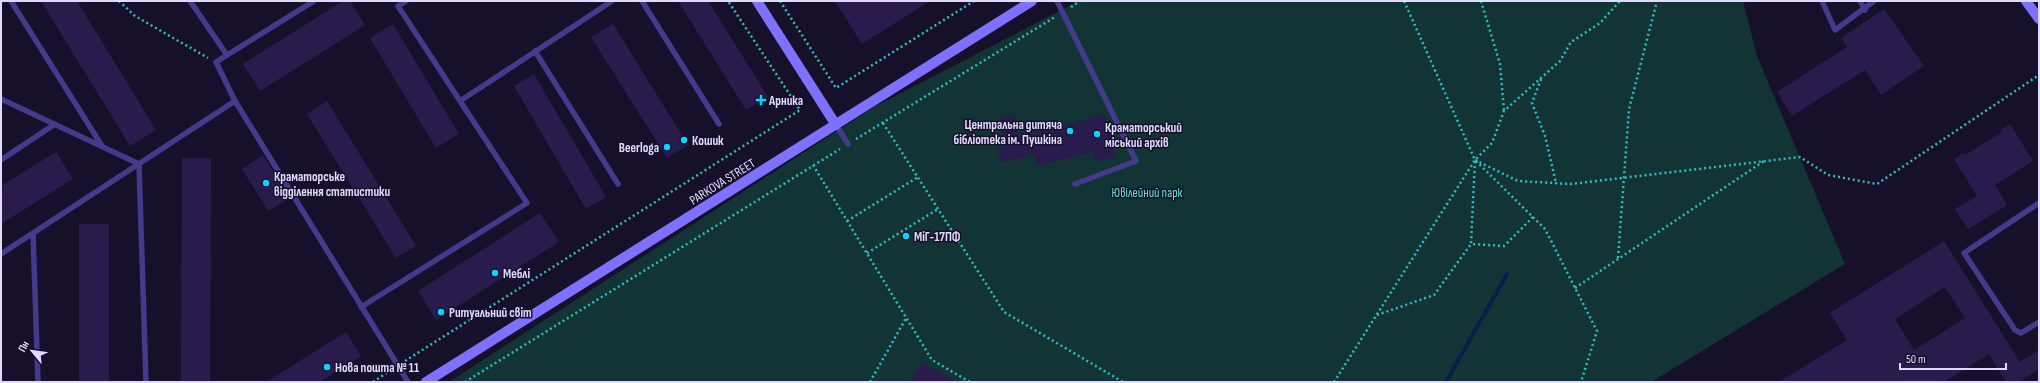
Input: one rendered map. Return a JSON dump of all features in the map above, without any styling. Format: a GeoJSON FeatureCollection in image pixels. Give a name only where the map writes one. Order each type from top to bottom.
{"type":"FeatureCollection","features":[{"type":"Feature","properties":{"kind":"street"},"geometry":{"type":"LineString","coordinates":[[757,1],[836,125]]}},
{"type":"Feature","properties":{"kind":"street","name":"PARKOVA STREET"},"geometry":{"type":"LineString","coordinates":[[426,382],[1032,1]]}},
{"type":"Feature","properties":{"kind":"street"},"geometry":{"type":"LineString","coordinates":[[2026,1],[2039,19]]}},
{"type":"Feature","properties":{"kind":"lane"},"geometry":{"type":"LineString","coordinates":[[11,1],[102,147]]}},
{"type":"Feature","properties":{"kind":"lane"},"geometry":{"type":"LineString","coordinates":[[190,1],[227,55]]}},
{"type":"Feature","properties":{"kind":"lane"},"geometry":{"type":"LineString","coordinates":[[314,1],[216,62],[235,101],[408,382]]}},
{"type":"Feature","properties":{"kind":"lane"},"geometry":{"type":"LineString","coordinates":[[361,307],[527,203],[396,3],[406,1]]}},
{"type":"Feature","properties":{"kind":"lane"},"geometry":{"type":"LineString","coordinates":[[460,101],[612,1]]}},
{"type":"Feature","properties":{"kind":"lane"},"geometry":{"type":"LineString","coordinates":[[642,1],[719,124]]}},
{"type":"Feature","properties":{"kind":"lane"},"geometry":{"type":"LineString","coordinates":[[1057,1],[1136,161],[1075,184]]}},
{"type":"Feature","properties":{"kind":"lane"},"geometry":{"type":"LineString","coordinates":[[1822,1],[1835,30],[1865,10],[1874,1]]}},
{"type":"Feature","properties":{"kind":"lane"},"geometry":{"type":"LineString","coordinates":[[1860,1],[1865,10]]}},
{"type":"Feature","properties":{"kind":"lane"},"geometry":{"type":"LineString","coordinates":[[535,51],[618,184]]}},
{"type":"Feature","properties":{"kind":"lane"},"geometry":{"type":"LineString","coordinates":[[1,99],[139,164]]}},
{"type":"Feature","properties":{"kind":"lane"},"geometry":{"type":"LineString","coordinates":[[1,254],[235,101]]}},
{"type":"Feature","properties":{"kind":"lane"},"geometry":{"type":"LineString","coordinates":[[1,160],[55,124]]}},
{"type":"Feature","properties":{"kind":"lane"},"geometry":{"type":"LineString","coordinates":[[836,125],[848,144]]}},
{"type":"Feature","properties":{"kind":"lane"},"geometry":{"type":"LineString","coordinates":[[139,164],[146,382]]}},
{"type":"Feature","properties":{"kind":"lane"},"geometry":{"type":"LineString","coordinates":[[2039,203],[1964,253],[2015,330],[2022,333],[2039,322]]}},
{"type":"Feature","properties":{"kind":"lane"},"geometry":{"type":"LineString","coordinates":[[33,233],[38,382]]}},
{"type":"Feature","properties":{"kind":"path"},"geometry":{"type":"LineString","coordinates":[[119,1],[136,16],[216,62]]}},
{"type":"Feature","properties":{"kind":"path"},"geometry":{"type":"LineString","coordinates":[[372,382],[800,110],[728,1]]}},
{"type":"Feature","properties":{"kind":"path"},"geometry":{"type":"LineString","coordinates":[[780,1],[836,88],[974,1]]}},
{"type":"Feature","properties":{"kind":"path"},"geometry":{"type":"LineString","coordinates":[[1080,1],[883,123],[1004,312],[1123,382]]}},
{"type":"Feature","properties":{"kind":"path"},"geometry":{"type":"LineString","coordinates":[[1404,1],[1475,160],[1545,229],[1597,331],[1581,382]]}},
{"type":"Feature","properties":{"kind":"path"},"geometry":{"type":"LineString","coordinates":[[1334,382],[1475,160],[1492,143],[1504,111],[1500,64],[1480,1]]}},
{"type":"Feature","properties":{"kind":"path"},"geometry":{"type":"LineString","coordinates":[[1504,111],[1560,61],[1571,42],[1600,23],[1620,1]]}},
{"type":"Feature","properties":{"kind":"path"},"geometry":{"type":"LineString","coordinates":[[1618,258],[1629,109],[1657,1]]}},
{"type":"Feature","properties":{"kind":"path"},"geometry":{"type":"LineString","coordinates":[[1475,160],[1518,181],[1571,184],[1800,157],[1828,175],[1876,184],[2039,75]]}},
{"type":"Feature","properties":{"kind":"path"},"geometry":{"type":"LineString","coordinates":[[1541,78],[1532,104],[1545,136],[1556,184]]}},
{"type":"Feature","properties":{"kind":"path"},"geometry":{"type":"LineString","coordinates":[[1376,315],[1434,295],[1471,244],[1475,160]]}},
{"type":"Feature","properties":{"kind":"path"},"geometry":{"type":"LineString","coordinates":[[1575,288],[1764,161]]}},
{"type":"Feature","properties":{"kind":"path"},"geometry":{"type":"LineString","coordinates":[[465,382],[813,165],[932,360],[970,382]]}},
{"type":"Feature","properties":{"kind":"path"},"geometry":{"type":"LineString","coordinates":[[847,221],[918,178]]}},
{"type":"Feature","properties":{"kind":"path"},"geometry":{"type":"LineString","coordinates":[[867,253],[938,209]]}},
{"type":"Feature","properties":{"kind":"path"},"geometry":{"type":"LineString","coordinates":[[1471,244],[1504,246],[1533,217]]}},
{"type":"Feature","properties":{"kind":"path"},"geometry":{"type":"LineString","coordinates":[[870,382],[906,318]]}},
{"type":"Feature","properties":{"kind":"green space","name":"Ювілейний парк"},"geometry":{"type":"Polygon","coordinates":[[[1079,1],[1743,1],[1757,56],[1845,264],[1651,382],[449,382],[874,107],[1079,1]]]}},
{"type":"Feature","properties":{"kind":"building"},"geometry":{"type":"Polygon","coordinates":[[[41,1],[77,1],[156,130],[130,146],[41,1]]]}},
{"type":"Feature","properties":{"kind":"building"},"geometry":{"type":"Polygon","coordinates":[[[343,1],[350,1],[365,25],[260,91],[243,64],[343,1]]]}},
{"type":"Feature","properties":{"kind":"building"},"geometry":{"type":"Polygon","coordinates":[[[678,1],[708,1],[768,97],[746,110],[678,1]]]}},
{"type":"Feature","properties":{"kind":"building"},"geometry":{"type":"Polygon","coordinates":[[[835,1],[930,1],[862,44],[835,1]]]}},
{"type":"Feature","properties":{"kind":"building"},"geometry":{"type":"Polygon","coordinates":[[[1884,9],[1924,66],[1881,95],[1865,70],[1792,116],[1777,92],[1847,47],[1841,38],[1884,9]]]}},
{"type":"Feature","properties":{"kind":"building"},"geometry":{"type":"Polygon","coordinates":[[[393,24],[459,134],[436,148],[370,38],[393,24]]]}},
{"type":"Feature","properties":{"kind":"building"},"geometry":{"type":"Polygon","coordinates":[[[613,24],[688,145],[667,158],[591,37],[613,24]]]}},
{"type":"Feature","properties":{"kind":"building"},"geometry":{"type":"Polygon","coordinates":[[[534,74],[606,197],[586,209],[514,86],[534,74]]]}},
{"type":"Feature","properties":{"kind":"building"},"geometry":{"type":"Polygon","coordinates":[[[327,101],[416,246],[396,258],[307,114],[327,101]]]}},
{"type":"Feature","properties":{"kind":"building"},"geometry":{"type":"Polygon","coordinates":[[[1014,114],[1019,137],[1105,114],[1116,157],[1095,162],[1093,152],[1037,166],[1034,154],[1001,163],[997,148],[1006,146],[999,118],[1014,114]]]}},
{"type":"Feature","properties":{"kind":"building"},"geometry":{"type":"Polygon","coordinates":[[[2010,124],[2033,161],[1995,185],[2007,205],[1968,229],[1955,209],[1977,196],[1954,159],[1964,153],[1965,155],[2002,132],[2001,130],[2010,124]]]}},
{"type":"Feature","properties":{"kind":"building"},"geometry":{"type":"Polygon","coordinates":[[[56,152],[73,179],[1,224],[1,186],[56,152]]]}},
{"type":"Feature","properties":{"kind":"building","name":"Краматорське відділення статистики"},"geometry":{"type":"Polygon","coordinates":[[[263,155],[290,198],[268,211],[242,169],[263,155]]]}},
{"type":"Feature","properties":{"kind":"building"},"geometry":{"type":"Polygon","coordinates":[[[182,158],[211,158],[210,382],[181,382],[182,158]]]}},
{"type":"Feature","properties":{"kind":"building"},"geometry":{"type":"Polygon","coordinates":[[[540,213],[559,242],[436,320],[418,291],[540,213]]]}},
{"type":"Feature","properties":{"kind":"building"},"geometry":{"type":"Polygon","coordinates":[[[79,224],[109,224],[109,382],[79,382],[79,224]]]}},
{"type":"Feature","properties":{"kind":"building"},"geometry":{"type":"Polygon","coordinates":[[[1944,241],[2020,362],[2039,350],[2039,369],[2019,382],[2006,382],[1989,354],[1944,382],[1779,382],[1847,340],[1830,313],[1944,241]],[[1945,287],[1895,319],[1914,350],[1965,318],[1945,287]]]}},
{"type":"Feature","properties":{"kind":"building"},"geometry":{"type":"Polygon","coordinates":[[[346,332],[361,356],[320,382],[266,382],[346,332]]]}},
{"type":"Feature","properties":{"kind":"building"},"geometry":{"type":"Polygon","coordinates":[[[922,363],[957,382],[910,382],[922,363]]]}},
{"type":"Feature","properties":{"kind":"waterway"},"geometry":{"type":"LineString","coordinates":[[1446,382],[1507,274]]}},
{"type":"Feature","properties":{"kind":"place","name":"Арника"},"geometry":{"type":"Point","coordinates":[761,100]}},
{"type":"Feature","properties":{"kind":"place","name":"Центральна дитяча бібліотека ім. Пушкіна"},"geometry":{"type":"Point","coordinates":[1070,131]}},
{"type":"Feature","properties":{"kind":"place","name":"Краматорський міський архів"},"geometry":{"type":"Point","coordinates":[1097,134]}},
{"type":"Feature","properties":{"kind":"place","name":"Кошик"},"geometry":{"type":"Point","coordinates":[684,140]}},
{"type":"Feature","properties":{"kind":"place","name":"Beerloga"},"geometry":{"type":"Point","coordinates":[667,147]}},
{"type":"Feature","properties":{"kind":"place","name":"Краматорське відділення статистики"},"geometry":{"type":"Point","coordinates":[266,183]}},
{"type":"Feature","properties":{"kind":"place","name":"МіГ-17ПФ"},"geometry":{"type":"Point","coordinates":[906,236]}},
{"type":"Feature","properties":{"kind":"place","name":"Меблі"},"geometry":{"type":"Point","coordinates":[495,273]}},
{"type":"Feature","properties":{"kind":"place","name":"Ритуальний світ"},"geometry":{"type":"Point","coordinates":[441,312]}},
{"type":"Feature","properties":{"kind":"place","name":"Нова пошта № 11"},"geometry":{"type":"Point","coordinates":[327,367]}}]}
